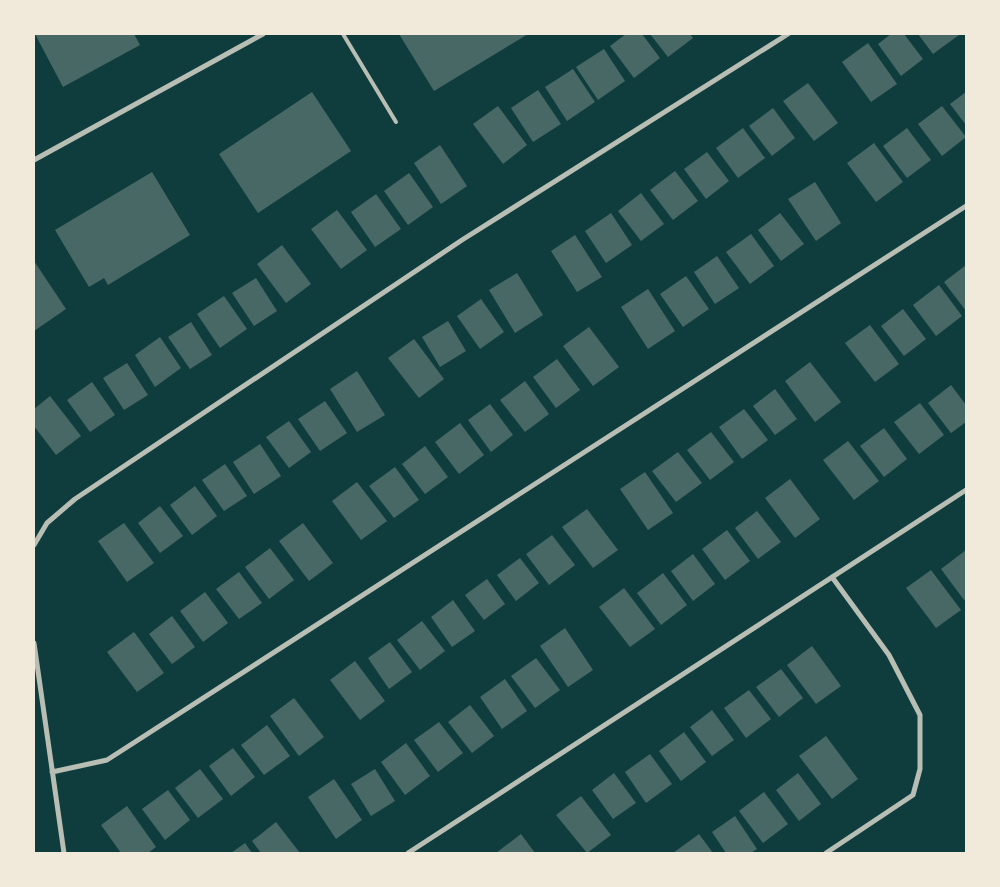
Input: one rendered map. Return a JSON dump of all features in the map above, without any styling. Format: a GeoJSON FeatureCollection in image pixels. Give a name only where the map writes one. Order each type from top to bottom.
{"type":"FeatureCollection","features":[{"type":"Feature","properties":{"kind":"street"},"geometry":{"type":"LineString","coordinates":[[34,160],[263,34]]}},
{"type":"Feature","properties":{"kind":"street"},"geometry":{"type":"LineString","coordinates":[[34,545],[47,523],[75,499],[462,240],[788,34]]}},
{"type":"Feature","properties":{"kind":"street"},"geometry":{"type":"LineString","coordinates":[[52,772],[107,760],[966,206]]}},
{"type":"Feature","properties":{"kind":"street"},"geometry":{"type":"LineString","coordinates":[[408,853],[966,490]]}},
{"type":"Feature","properties":{"kind":"street"},"geometry":{"type":"LineString","coordinates":[[826,853],[913,795],[920,769],[920,716],[889,654],[832,577]]}},
{"type":"Feature","properties":{"kind":"street"},"geometry":{"type":"LineString","coordinates":[[34,643],[64,853]]}},
{"type":"Feature","properties":{"kind":"lane"},"geometry":{"type":"LineString","coordinates":[[343,34],[396,122]]}},
{"type":"Feature","properties":{"kind":"building"},"geometry":{"type":"Polygon","coordinates":[[[35,34],[134,34],[140,45],[63,87],[35,34]]]}},
{"type":"Feature","properties":{"kind":"building"},"geometry":{"type":"Polygon","coordinates":[[[399,34],[528,34],[434,91],[399,34]]]}},
{"type":"Feature","properties":{"kind":"building"},"geometry":{"type":"Polygon","coordinates":[[[626,34],[642,34],[660,58],[634,78],[610,46],[626,34]]]}},
{"type":"Feature","properties":{"kind":"building"},"geometry":{"type":"Polygon","coordinates":[[[650,34],[690,34],[693,38],[668,57],[650,34]]]}},
{"type":"Feature","properties":{"kind":"building"},"geometry":{"type":"Polygon","coordinates":[[[891,34],[904,34],[923,59],[901,76],[878,44],[891,34]]]}},
{"type":"Feature","properties":{"kind":"building"},"geometry":{"type":"Polygon","coordinates":[[[918,34],[958,34],[959,35],[933,54],[918,34]]]}},
{"type":"Feature","properties":{"kind":"building"},"geometry":{"type":"Polygon","coordinates":[[[868,43],[897,84],[871,102],[842,62],[868,43]]]}},
{"type":"Feature","properties":{"kind":"building"},"geometry":{"type":"Polygon","coordinates":[[[604,49],[625,81],[598,100],[576,67],[604,49]]]}},
{"type":"Feature","properties":{"kind":"building"},"geometry":{"type":"Polygon","coordinates":[[[573,69],[595,102],[567,121],[545,87],[573,69]]]}},
{"type":"Feature","properties":{"kind":"building"},"geometry":{"type":"Polygon","coordinates":[[[808,83],[838,123],[814,141],[783,101],[808,83]]]}},
{"type":"Feature","properties":{"kind":"building"},"geometry":{"type":"Polygon","coordinates":[[[538,90],[561,124],[533,142],[511,108],[538,90]]]}},
{"type":"Feature","properties":{"kind":"building"},"geometry":{"type":"Polygon","coordinates":[[[312,92],[351,151],[258,213],[219,154],[312,92]]]}},
{"type":"Feature","properties":{"kind":"building"},"geometry":{"type":"Polygon","coordinates":[[[966,92],[966,125],[950,104],[966,92]]]}},
{"type":"Feature","properties":{"kind":"building"},"geometry":{"type":"Polygon","coordinates":[[[498,106],[527,145],[503,164],[473,124],[498,106]]]}},
{"type":"Feature","properties":{"kind":"building"},"geometry":{"type":"Polygon","coordinates":[[[942,106],[966,137],[942,156],[918,124],[942,106]]]}},
{"type":"Feature","properties":{"kind":"building"},"geometry":{"type":"Polygon","coordinates":[[[773,108],[795,138],[772,156],[749,126],[773,108]]]}},
{"type":"Feature","properties":{"kind":"building"},"geometry":{"type":"Polygon","coordinates":[[[743,128],[765,158],[738,178],[716,148],[743,128]]]}},
{"type":"Feature","properties":{"kind":"building"},"geometry":{"type":"Polygon","coordinates":[[[907,128],[931,160],[907,178],[883,146],[907,128]]]}},
{"type":"Feature","properties":{"kind":"building"},"geometry":{"type":"Polygon","coordinates":[[[874,143],[903,182],[876,202],[847,163],[874,143]]]}},
{"type":"Feature","properties":{"kind":"building"},"geometry":{"type":"Polygon","coordinates":[[[440,145],[467,186],[441,204],[414,163],[440,145]]]}},
{"type":"Feature","properties":{"kind":"building"},"geometry":{"type":"Polygon","coordinates":[[[707,152],[729,181],[706,199],[684,169],[707,152]]]}},
{"type":"Feature","properties":{"kind":"building"},"geometry":{"type":"Polygon","coordinates":[[[675,171],[698,201],[673,220],[650,190],[675,171]]]}},
{"type":"Feature","properties":{"kind":"building"},"geometry":{"type":"Polygon","coordinates":[[[152,172],[190,235],[108,285],[104,278],[89,287],[55,230],[152,172]]]}},
{"type":"Feature","properties":{"kind":"building"},"geometry":{"type":"Polygon","coordinates":[[[409,173],[433,207],[408,225],[384,191],[409,173]]]}},
{"type":"Feature","properties":{"kind":"building"},"geometry":{"type":"Polygon","coordinates":[[[815,182],[841,223],[816,241],[788,199],[815,182]]]}},
{"type":"Feature","properties":{"kind":"building"},"geometry":{"type":"Polygon","coordinates":[[[641,193],[664,224],[641,241],[618,211],[641,193]]]}},
{"type":"Feature","properties":{"kind":"building"},"geometry":{"type":"Polygon","coordinates":[[[376,194],[401,229],[375,247],[351,212],[376,194]]]}},
{"type":"Feature","properties":{"kind":"building"},"geometry":{"type":"Polygon","coordinates":[[[337,210],[367,250],[341,269],[311,229],[337,210]]]}},
{"type":"Feature","properties":{"kind":"building"},"geometry":{"type":"Polygon","coordinates":[[[611,213],[632,245],[606,263],[585,231],[611,213]]]}},
{"type":"Feature","properties":{"kind":"building"},"geometry":{"type":"Polygon","coordinates":[[[780,213],[804,244],[781,261],[758,230],[780,213]]]}},
{"type":"Feature","properties":{"kind":"building"},"geometry":{"type":"Polygon","coordinates":[[[751,234],[774,266],[750,284],[726,252],[751,234]]]}},
{"type":"Feature","properties":{"kind":"building"},"geometry":{"type":"Polygon","coordinates":[[[575,235],[602,277],[577,292],[551,251],[575,235]]]}},
{"type":"Feature","properties":{"kind":"building"},"geometry":{"type":"Polygon","coordinates":[[[282,245],[311,284],[286,303],[257,264],[282,245]]]}},
{"type":"Feature","properties":{"kind":"building"},"geometry":{"type":"Polygon","coordinates":[[[717,256],[739,288],[715,304],[694,272],[717,256]]]}},
{"type":"Feature","properties":{"kind":"building"},"geometry":{"type":"Polygon","coordinates":[[[34,261],[66,309],[34,331],[34,261]]]}},
{"type":"Feature","properties":{"kind":"building"},"geometry":{"type":"Polygon","coordinates":[[[966,265],[966,311],[944,282],[966,265]]]}},
{"type":"Feature","properties":{"kind":"building"},"geometry":{"type":"Polygon","coordinates":[[[517,273],[543,315],[515,333],[489,290],[517,273]]]}},
{"type":"Feature","properties":{"kind":"building"},"geometry":{"type":"Polygon","coordinates":[[[686,276],[709,309],[683,327],[660,294],[686,276]]]}},
{"type":"Feature","properties":{"kind":"building"},"geometry":{"type":"Polygon","coordinates":[[[256,278],[277,311],[254,326],[232,293],[256,278]]]}},
{"type":"Feature","properties":{"kind":"building"},"geometry":{"type":"Polygon","coordinates":[[[939,285],[962,316],[936,336],[913,305],[939,285]]]}},
{"type":"Feature","properties":{"kind":"building"},"geometry":{"type":"Polygon","coordinates":[[[648,289],[675,331],[648,349],[621,307],[648,289]]]}},
{"type":"Feature","properties":{"kind":"building"},"geometry":{"type":"Polygon","coordinates":[[[224,296],[247,329],[220,348],[197,314],[224,296]]]}},
{"type":"Feature","properties":{"kind":"building"},"geometry":{"type":"Polygon","coordinates":[[[481,299],[504,332],[480,349],[457,316],[481,299]]]}},
{"type":"Feature","properties":{"kind":"building"},"geometry":{"type":"Polygon","coordinates":[[[903,309],[926,339],[904,356],[881,326],[903,309]]]}},
{"type":"Feature","properties":{"kind":"building"},"geometry":{"type":"Polygon","coordinates":[[[448,321],[466,351],[440,367],[422,337],[448,321]]]}},
{"type":"Feature","properties":{"kind":"building"},"geometry":{"type":"Polygon","coordinates":[[[191,322],[212,355],[190,369],[168,337],[191,322]]]}},
{"type":"Feature","properties":{"kind":"building"},"geometry":{"type":"Polygon","coordinates":[[[870,325],[899,364],[875,382],[845,343],[870,325]]]}},
{"type":"Feature","properties":{"kind":"building"},"geometry":{"type":"Polygon","coordinates":[[[589,327],[619,367],[593,386],[563,346],[589,327]]]}},
{"type":"Feature","properties":{"kind":"building"},"geometry":{"type":"Polygon","coordinates":[[[160,337],[181,368],[155,387],[135,355],[160,337]]]}},
{"type":"Feature","properties":{"kind":"building"},"geometry":{"type":"Polygon","coordinates":[[[414,339],[444,379],[419,398],[388,358],[414,339]]]}},
{"type":"Feature","properties":{"kind":"building"},"geometry":{"type":"Polygon","coordinates":[[[557,359],[580,390],[556,408],[533,377],[557,359]]]}},
{"type":"Feature","properties":{"kind":"building"},"geometry":{"type":"Polygon","coordinates":[[[810,362],[841,402],[815,422],[785,381],[810,362]]]}},
{"type":"Feature","properties":{"kind":"building"},"geometry":{"type":"Polygon","coordinates":[[[127,363],[148,395],[124,410],[103,378],[127,363]]]}},
{"type":"Feature","properties":{"kind":"building"},"geometry":{"type":"Polygon","coordinates":[[[357,371],[385,415],[357,432],[330,389],[357,371]]]}},
{"type":"Feature","properties":{"kind":"building"},"geometry":{"type":"Polygon","coordinates":[[[525,381],[549,414],[525,432],[500,400],[525,381]]]}},
{"type":"Feature","properties":{"kind":"building"},"geometry":{"type":"Polygon","coordinates":[[[92,382],[115,415],[90,432],[67,400],[92,382]]]}},
{"type":"Feature","properties":{"kind":"building"},"geometry":{"type":"Polygon","coordinates":[[[951,385],[966,405],[966,422],[951,433],[928,403],[951,385]]]}},
{"type":"Feature","properties":{"kind":"building"},"geometry":{"type":"Polygon","coordinates":[[[775,389],[797,419],[775,435],[753,406],[775,389]]]}},
{"type":"Feature","properties":{"kind":"building"},"geometry":{"type":"Polygon","coordinates":[[[50,396],[81,436],[56,455],[34,426],[34,409],[50,396]]]}},
{"type":"Feature","properties":{"kind":"building"},"geometry":{"type":"Polygon","coordinates":[[[325,401],[347,433],[320,451],[298,419],[325,401]]]}},
{"type":"Feature","properties":{"kind":"building"},"geometry":{"type":"Polygon","coordinates":[[[920,403],[944,435],[919,454],[894,422],[920,403]]]}},
{"type":"Feature","properties":{"kind":"building"},"geometry":{"type":"Polygon","coordinates":[[[490,404],[513,435],[491,452],[468,420],[490,404]]]}},
{"type":"Feature","properties":{"kind":"building"},"geometry":{"type":"Polygon","coordinates":[[[744,409],[768,440],[742,459],[719,427],[744,409]]]}},
{"type":"Feature","properties":{"kind":"building"},"geometry":{"type":"Polygon","coordinates":[[[289,421],[311,452],[289,468],[266,437],[289,421]]]}},
{"type":"Feature","properties":{"kind":"building"},"geometry":{"type":"Polygon","coordinates":[[[460,423],[484,455],[459,474],[435,442],[460,423]]]}},
{"type":"Feature","properties":{"kind":"building"},"geometry":{"type":"Polygon","coordinates":[[[884,428],[907,459],[884,477],[860,446],[884,428]]]}},
{"type":"Feature","properties":{"kind":"building"},"geometry":{"type":"Polygon","coordinates":[[[711,432],[734,462],[710,480],[687,450],[711,432]]]}},
{"type":"Feature","properties":{"kind":"building"},"geometry":{"type":"Polygon","coordinates":[[[848,441],[879,481],[854,500],[823,460],[848,441]]]}},
{"type":"Feature","properties":{"kind":"building"},"geometry":{"type":"Polygon","coordinates":[[[260,444],[281,476],[254,494],[233,462],[260,444]]]}},
{"type":"Feature","properties":{"kind":"building"},"geometry":{"type":"Polygon","coordinates":[[[425,446],[448,477],[425,494],[402,464],[425,446]]]}},
{"type":"Feature","properties":{"kind":"building"},"geometry":{"type":"Polygon","coordinates":[[[678,452],[702,483],[676,502],[652,471],[678,452]]]}},
{"type":"Feature","properties":{"kind":"building"},"geometry":{"type":"Polygon","coordinates":[[[225,464],[247,496],[224,511],[202,480],[225,464]]]}},
{"type":"Feature","properties":{"kind":"building"},"geometry":{"type":"Polygon","coordinates":[[[395,467],[419,500],[394,518],[369,486],[395,467]]]}},
{"type":"Feature","properties":{"kind":"building"},"geometry":{"type":"Polygon","coordinates":[[[645,472],[673,513],[648,530],[620,489],[645,472]]]}},
{"type":"Feature","properties":{"kind":"building"},"geometry":{"type":"Polygon","coordinates":[[[790,479],[820,519],[795,538],[765,498],[790,479]]]}},
{"type":"Feature","properties":{"kind":"building"},"geometry":{"type":"Polygon","coordinates":[[[357,482],[387,521],[361,540],[332,501],[357,482]]]}},
{"type":"Feature","properties":{"kind":"building"},"geometry":{"type":"Polygon","coordinates":[[[195,486],[217,516],[192,535],[170,505],[195,486]]]}},
{"type":"Feature","properties":{"kind":"building"},"geometry":{"type":"Polygon","coordinates":[[[160,506],[183,536],[160,553],[138,523],[160,506]]]}},
{"type":"Feature","properties":{"kind":"building"},"geometry":{"type":"Polygon","coordinates":[[[587,509],[618,550],[593,568],[562,527],[587,509]]]}},
{"type":"Feature","properties":{"kind":"building"},"geometry":{"type":"Polygon","coordinates":[[[757,511],[781,542],[758,559],[735,528],[757,511]]]}},
{"type":"Feature","properties":{"kind":"building"},"geometry":{"type":"Polygon","coordinates":[[[124,523],[154,563],[127,582],[98,541],[124,523]]]}},
{"type":"Feature","properties":{"kind":"building"},"geometry":{"type":"Polygon","coordinates":[[[303,523],[333,563],[309,581],[279,541],[303,523]]]}},
{"type":"Feature","properties":{"kind":"building"},"geometry":{"type":"Polygon","coordinates":[[[727,530],[750,561],[725,580],[702,549],[727,530]]]}},
{"type":"Feature","properties":{"kind":"building"},"geometry":{"type":"Polygon","coordinates":[[[552,535],[575,565],[549,585],[526,554],[552,535]]]}},
{"type":"Feature","properties":{"kind":"building"},"geometry":{"type":"Polygon","coordinates":[[[270,548],[294,580],[269,599],[245,567],[270,548]]]}},
{"type":"Feature","properties":{"kind":"building"},"geometry":{"type":"Polygon","coordinates":[[[966,550],[966,599],[964,600],[941,569],[966,550]]]}},
{"type":"Feature","properties":{"kind":"building"},"geometry":{"type":"Polygon","coordinates":[[[693,554],[715,584],[693,601],[671,571],[693,554]]]}},
{"type":"Feature","properties":{"kind":"building"},"geometry":{"type":"Polygon","coordinates":[[[520,558],[539,583],[516,601],[497,575],[520,558]]]}},
{"type":"Feature","properties":{"kind":"building"},"geometry":{"type":"Polygon","coordinates":[[[931,570],[961,610],[936,628],[906,588],[931,570]]]}},
{"type":"Feature","properties":{"kind":"building"},"geometry":{"type":"Polygon","coordinates":[[[239,572],[262,603],[239,619],[216,589],[239,572]]]}},
{"type":"Feature","properties":{"kind":"building"},"geometry":{"type":"Polygon","coordinates":[[[663,573],[687,605],[661,625],[637,593],[663,573]]]}},
{"type":"Feature","properties":{"kind":"building"},"geometry":{"type":"Polygon","coordinates":[[[487,579],[505,604],[484,620],[465,595],[487,579]]]}},
{"type":"Feature","properties":{"kind":"building"},"geometry":{"type":"Polygon","coordinates":[[[624,588],[655,629],[630,647],[599,607],[624,588]]]}},
{"type":"Feature","properties":{"kind":"building"},"geometry":{"type":"Polygon","coordinates":[[[205,592],[228,623],[203,642],[180,611],[205,592]]]}},
{"type":"Feature","properties":{"kind":"building"},"geometry":{"type":"Polygon","coordinates":[[[453,600],[475,631],[452,647],[431,617],[453,600]]]}},
{"type":"Feature","properties":{"kind":"building"},"geometry":{"type":"Polygon","coordinates":[[[172,616],[195,647],[172,664],[149,634],[172,616]]]}},
{"type":"Feature","properties":{"kind":"building"},"geometry":{"type":"Polygon","coordinates":[[[422,621],[445,651],[420,670],[397,640],[422,621]]]}},
{"type":"Feature","properties":{"kind":"building"},"geometry":{"type":"Polygon","coordinates":[[[565,628],[593,670],[568,687],[540,646],[565,628]]]}},
{"type":"Feature","properties":{"kind":"building"},"geometry":{"type":"Polygon","coordinates":[[[134,632],[164,673],[137,692],[107,652],[134,632]]]}},
{"type":"Feature","properties":{"kind":"building"},"geometry":{"type":"Polygon","coordinates":[[[390,642],[412,672],[389,689],[368,658],[390,642]]]}},
{"type":"Feature","properties":{"kind":"building"},"geometry":{"type":"Polygon","coordinates":[[[812,646],[841,686],[816,704],[787,665],[812,646]]]}},
{"type":"Feature","properties":{"kind":"building"},"geometry":{"type":"Polygon","coordinates":[[[536,658],[560,690],[535,708],[511,676],[536,658]]]}},
{"type":"Feature","properties":{"kind":"building"},"geometry":{"type":"Polygon","coordinates":[[[355,661],[385,701],[360,720],[330,680],[355,661]]]}},
{"type":"Feature","properties":{"kind":"building"},"geometry":{"type":"Polygon","coordinates":[[[781,669],[803,698],[779,717],[756,687],[781,669]]]}},
{"type":"Feature","properties":{"kind":"building"},"geometry":{"type":"Polygon","coordinates":[[[505,679],[527,711],[502,729],[480,697],[505,679]]]}},
{"type":"Feature","properties":{"kind":"building"},"geometry":{"type":"Polygon","coordinates":[[[749,690],[771,719],[746,738],[724,708],[749,690]]]}},
{"type":"Feature","properties":{"kind":"building"},"geometry":{"type":"Polygon","coordinates":[[[294,698],[324,737],[299,756],[270,716],[294,698]]]}},
{"type":"Feature","properties":{"kind":"building"},"geometry":{"type":"Polygon","coordinates":[[[470,705],[494,736],[472,753],[448,722],[470,705]]]}},
{"type":"Feature","properties":{"kind":"building"},"geometry":{"type":"Polygon","coordinates":[[[712,710],[734,740],[712,756],[690,727],[712,710]]]}},
{"type":"Feature","properties":{"kind":"building"},"geometry":{"type":"Polygon","coordinates":[[[439,722],[463,753],[438,772],[414,740],[439,722]]]}},
{"type":"Feature","properties":{"kind":"building"},"geometry":{"type":"Polygon","coordinates":[[[267,725],[290,756],[264,775],[241,745],[267,725]]]}},
{"type":"Feature","properties":{"kind":"building"},"geometry":{"type":"Polygon","coordinates":[[[684,732],[706,762],[681,781],[659,751],[684,732]]]}},
{"type":"Feature","properties":{"kind":"building"},"geometry":{"type":"Polygon","coordinates":[[[826,736],[858,779],[832,799],[799,756],[826,736]]]}},
{"type":"Feature","properties":{"kind":"building"},"geometry":{"type":"Polygon","coordinates":[[[406,743],[430,776],[405,795],[381,762],[406,743]]]}},
{"type":"Feature","properties":{"kind":"building"},"geometry":{"type":"Polygon","coordinates":[[[233,748],[255,777],[231,796],[209,766],[233,748]]]}},
{"type":"Feature","properties":{"kind":"building"},"geometry":{"type":"Polygon","coordinates":[[[650,754],[672,784],[646,803],[625,772],[650,754]]]}},
{"type":"Feature","properties":{"kind":"building"},"geometry":{"type":"Polygon","coordinates":[[[200,769],[223,799],[198,818],[175,788],[200,769]]]}},
{"type":"Feature","properties":{"kind":"building"},"geometry":{"type":"Polygon","coordinates":[[[375,769],[395,801],[371,816],[351,784],[375,769]]]}},
{"type":"Feature","properties":{"kind":"building"},"geometry":{"type":"Polygon","coordinates":[[[614,773],[636,803],[613,819],[592,790],[614,773]]]}},
{"type":"Feature","properties":{"kind":"building"},"geometry":{"type":"Polygon","coordinates":[[[798,773],[821,804],[799,821],[776,790],[798,773]]]}},
{"type":"Feature","properties":{"kind":"building"},"geometry":{"type":"Polygon","coordinates":[[[334,779],[362,820],[336,839],[308,797],[334,779]]]}},
{"type":"Feature","properties":{"kind":"building"},"geometry":{"type":"Polygon","coordinates":[[[168,790],[190,820],[165,840],[142,809],[168,790]]]}},
{"type":"Feature","properties":{"kind":"building"},"geometry":{"type":"Polygon","coordinates":[[[764,792],[788,824],[763,843],[739,811],[764,792]]]}},
{"type":"Feature","properties":{"kind":"building"},"geometry":{"type":"Polygon","coordinates":[[[581,796],[611,835],[587,853],[556,815],[581,796]]]}},
{"type":"Feature","properties":{"kind":"building"},"geometry":{"type":"Polygon","coordinates":[[[127,806],[156,847],[148,853],[121,853],[101,825],[127,806]]]}},
{"type":"Feature","properties":{"kind":"building"},"geometry":{"type":"Polygon","coordinates":[[[735,816],[757,849],[751,853],[726,853],[712,832],[735,816]]]}},
{"type":"Feature","properties":{"kind":"building"},"geometry":{"type":"Polygon","coordinates":[[[276,822],[300,853],[261,853],[252,841],[276,822]]]}},
{"type":"Feature","properties":{"kind":"building"},"geometry":{"type":"Polygon","coordinates":[[[521,834],[535,853],[496,853],[521,834]]]}},
{"type":"Feature","properties":{"kind":"building"},"geometry":{"type":"Polygon","coordinates":[[[699,834],[713,853],[673,853],[699,834]]]}},
{"type":"Feature","properties":{"kind":"building"},"geometry":{"type":"Polygon","coordinates":[[[245,843],[252,853],[231,853],[245,843]]]}}]}
